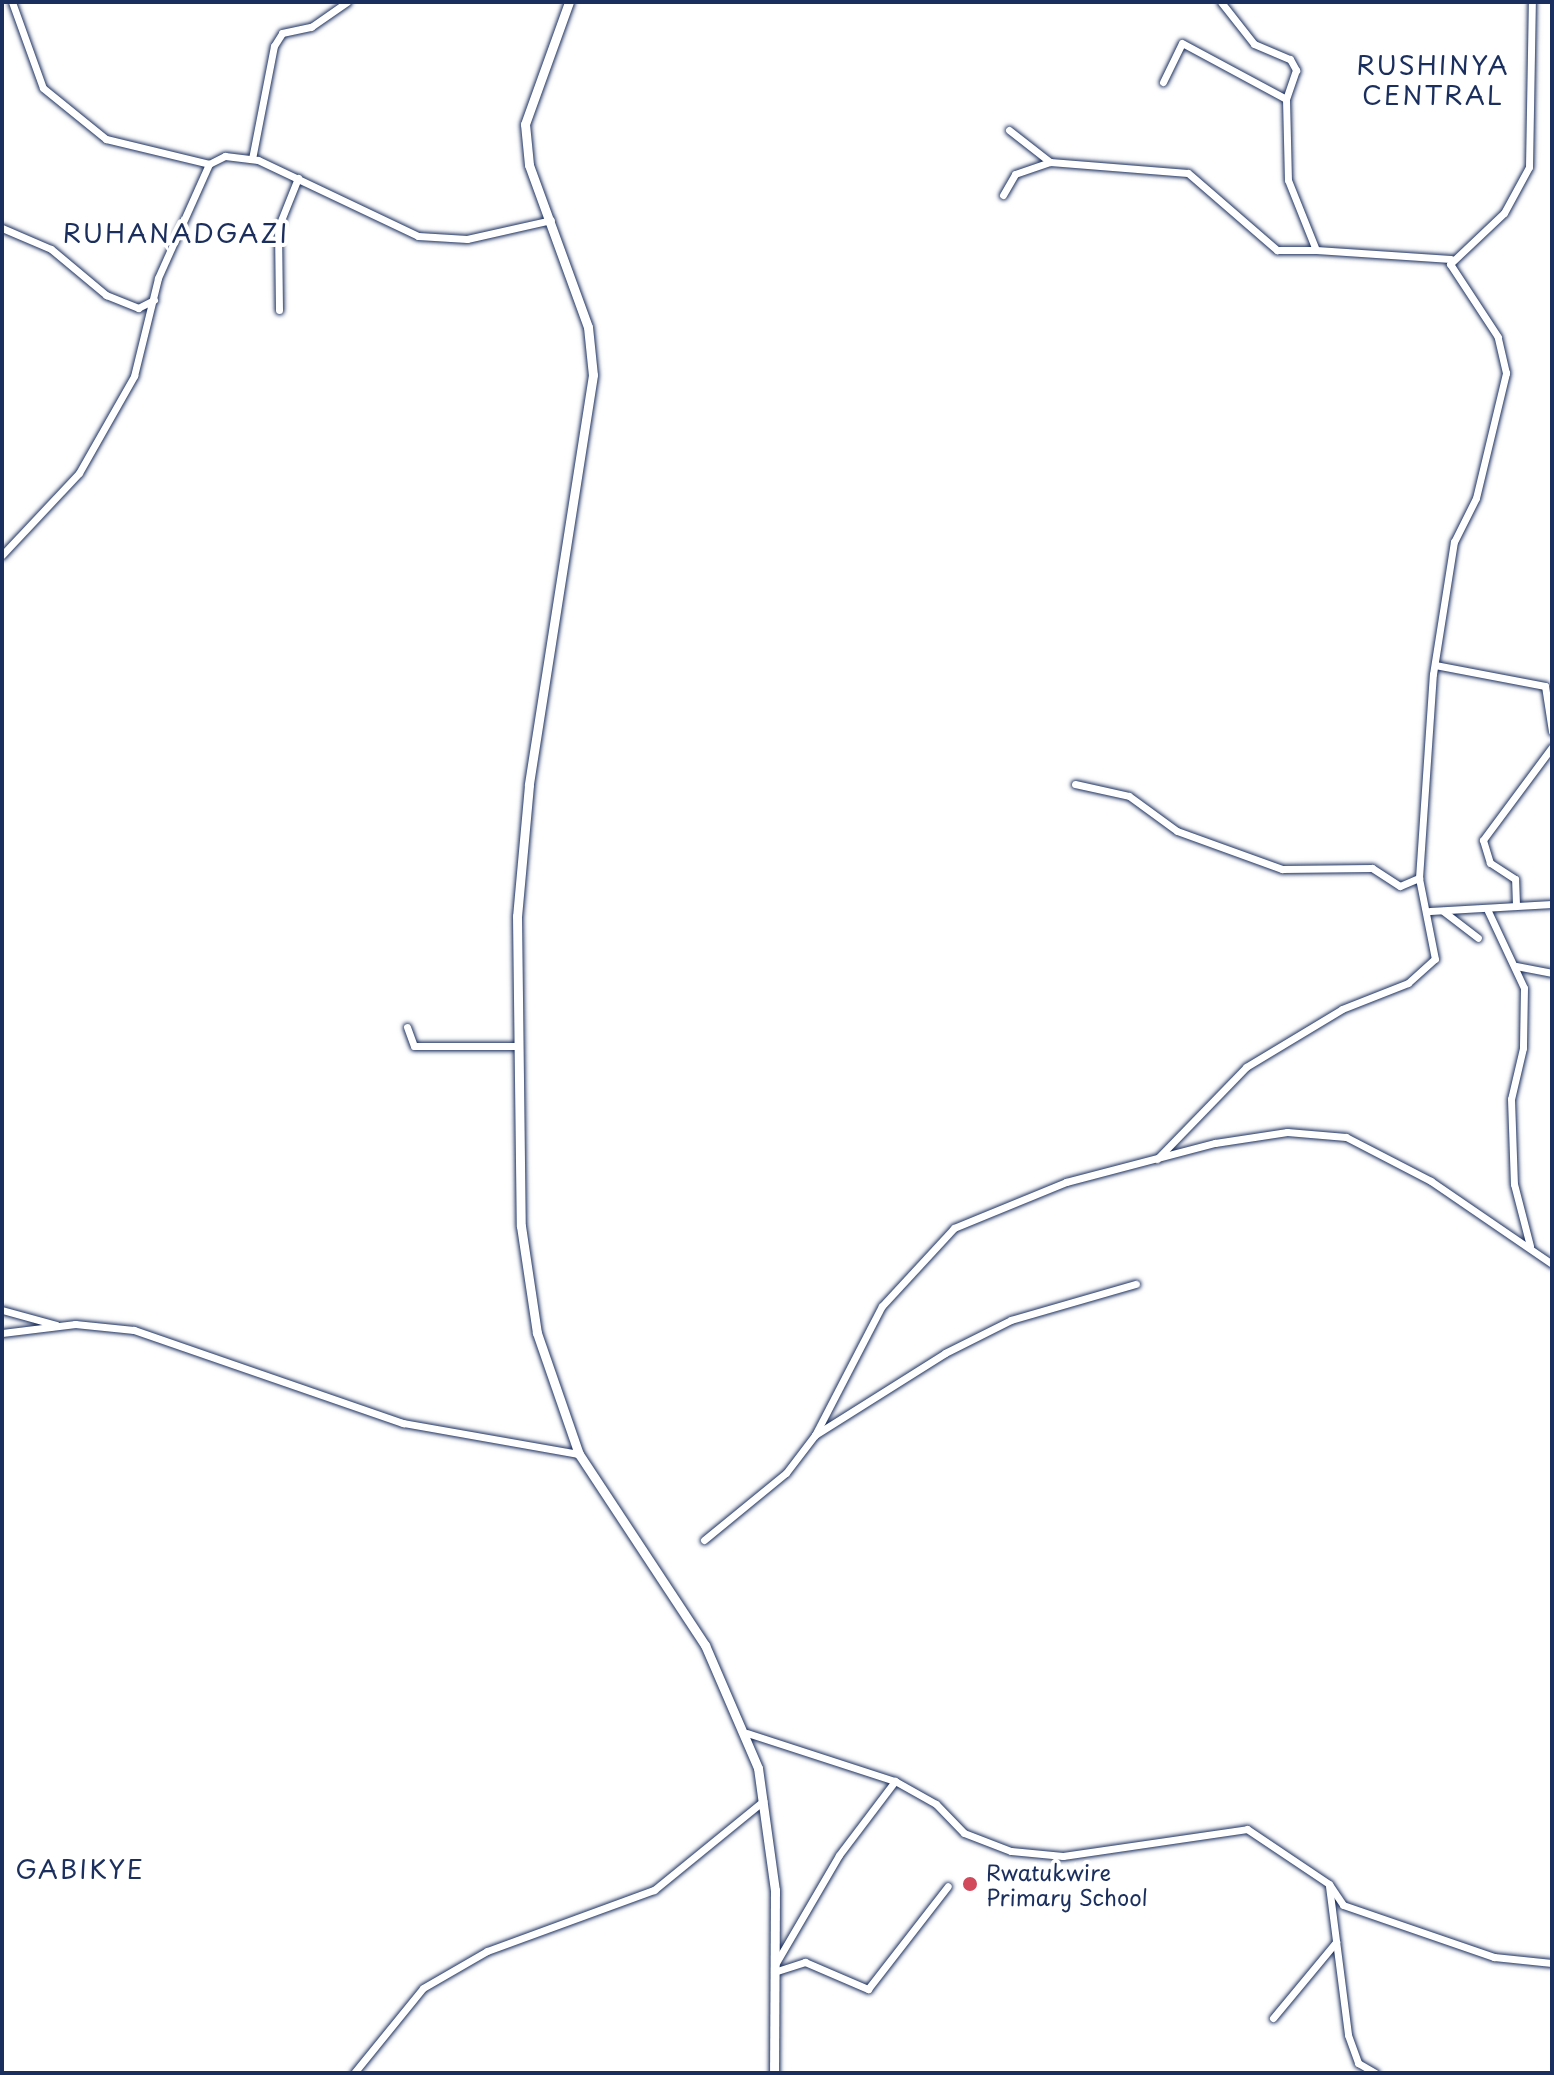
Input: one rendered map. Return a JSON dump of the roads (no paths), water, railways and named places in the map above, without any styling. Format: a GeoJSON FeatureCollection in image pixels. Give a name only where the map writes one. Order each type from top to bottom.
{"type":"FeatureCollection","features":[{"type":"Feature","properties":{"kind":"street"},"geometry":{"type":"LineString","coordinates":[[12,2],[43,88],[71,116],[106,139],[209,164],[252,159],[418,236],[467,239],[551,220]]}},
{"type":"Feature","properties":{"kind":"street"},"geometry":{"type":"LineString","coordinates":[[252,159],[274,46],[282,33],[311,27],[347,2]]}},
{"type":"Feature","properties":{"kind":"street"},"geometry":{"type":"LineString","coordinates":[[569,2],[525,124],[529,165],[588,327],[593,375],[529,785],[517,916],[518,1046],[528,1278],[537,1333],[579,1454],[697,1633],[747,1733],[763,1801],[775,1890],[772,1973],[774,2073]]}},
{"type":"Feature","properties":{"kind":"street"},"geometry":{"type":"LineString","coordinates":[[1221,2],[1254,44],[1290,59],[1296,70],[1286,99],[1289,189],[1316,250]]}},
{"type":"Feature","properties":{"kind":"street"},"geometry":{"type":"LineString","coordinates":[[1003,195],[1015,174],[1050,162],[1188,173],[1277,250],[1451,259],[1485,235],[1529,167],[1532,2]]}},
{"type":"Feature","properties":{"kind":"street"},"geometry":{"type":"LineString","coordinates":[[1163,82],[1182,43],[1286,99]]}},
{"type":"Feature","properties":{"kind":"street"},"geometry":{"type":"LineString","coordinates":[[1009,130],[1050,162]]}},
{"type":"Feature","properties":{"kind":"street"},"geometry":{"type":"LineString","coordinates":[[2,555],[95,446],[146,350],[154,300],[209,164]]}},
{"type":"Feature","properties":{"kind":"street"},"geometry":{"type":"LineString","coordinates":[[279,310],[278,228],[298,178]]}},
{"type":"Feature","properties":{"kind":"street"},"geometry":{"type":"LineString","coordinates":[[2,228],[51,249],[106,295],[138,308],[154,300]]}},
{"type":"Feature","properties":{"kind":"street"},"geometry":{"type":"LineString","coordinates":[[1157,1159],[1246,1067],[1431,967],[1437,950],[1430,911],[1419,878],[1435,665],[1454,542],[1476,498],[1506,373],[1498,337],[1452,272],[1451,259]]}},
{"type":"Feature","properties":{"kind":"street"},"geometry":{"type":"LineString","coordinates":[[1435,665],[1545,686],[1552,731]]}},
{"type":"Feature","properties":{"kind":"street"},"geometry":{"type":"LineString","coordinates":[[1516,905],[1515,879],[1490,863],[1483,840],[1552,747]]}},
{"type":"Feature","properties":{"kind":"street"},"geometry":{"type":"LineString","coordinates":[[1075,784],[1129,796],[1177,831],[1282,869],[1372,868],[1400,886],[1419,878]]}},
{"type":"Feature","properties":{"kind":"street"},"geometry":{"type":"LineString","coordinates":[[1430,911],[1552,904]]}},
{"type":"Feature","properties":{"kind":"street"},"geometry":{"type":"LineString","coordinates":[[1487,909],[1516,966],[1526,1025],[1511,1099],[1514,1184],[1530,1246]]}},
{"type":"Feature","properties":{"kind":"street"},"geometry":{"type":"LineString","coordinates":[[1443,911],[1478,938]]}},
{"type":"Feature","properties":{"kind":"street"},"geometry":{"type":"LineString","coordinates":[[1516,966],[1552,973]]}},
{"type":"Feature","properties":{"kind":"street"},"geometry":{"type":"LineString","coordinates":[[407,1027],[414,1046],[518,1046]]}},
{"type":"Feature","properties":{"kind":"street"},"geometry":{"type":"LineString","coordinates":[[704,1540],[786,1473],[815,1435],[882,1306],[945,1234],[1007,1201],[1157,1159],[1258,1135],[1334,1134],[1379,1150],[1530,1246],[1552,1264]]}},
{"type":"Feature","properties":{"kind":"street"},"geometry":{"type":"LineString","coordinates":[[815,1435],[1011,1320],[1136,1284]]}},
{"type":"Feature","properties":{"kind":"street"},"geometry":{"type":"LineString","coordinates":[[2,1310],[62,1326]]}},
{"type":"Feature","properties":{"kind":"street"},"geometry":{"type":"LineString","coordinates":[[2,1333],[62,1326],[134,1330],[403,1423],[579,1454]]}},
{"type":"Feature","properties":{"kind":"street"},"geometry":{"type":"LineString","coordinates":[[747,1733],[895,1781],[929,1798],[964,1833],[1011,1851],[1063,1856],[1247,1829],[1329,1884],[1343,1905],[1494,1957],[1552,1963]]}},
{"type":"Feature","properties":{"kind":"street"},"geometry":{"type":"LineString","coordinates":[[772,1973],[793,1926],[895,1781]]}},
{"type":"Feature","properties":{"kind":"street"},"geometry":{"type":"LineString","coordinates":[[354,2073],[423,1988],[487,1951],[654,1890],[763,1801]]}},
{"type":"Feature","properties":{"kind":"street"},"geometry":{"type":"LineString","coordinates":[[1329,1884],[1348,2035],[1358,2063],[1375,2073]]}},
{"type":"Feature","properties":{"kind":"street"},"geometry":{"type":"LineString","coordinates":[[772,1973],[805,1962],[868,1989],[948,1886]]}},
{"type":"Feature","properties":{"kind":"street"},"geometry":{"type":"LineString","coordinates":[[1273,2018],[1336,1942]]}},
{"type":"Feature","properties":{"kind":"place","name":"Rwatukwire Primary School"},"geometry":{"type":"Point","coordinates":[970,1884]}},
{"type":"Feature","properties":{"kind":"district","name":"RUSHINYA CENTRAL"},"geometry":{"type":"Point","coordinates":[1433,80]}},
{"type":"Feature","properties":{"kind":"district","name":"RUHANADGAZI"},"geometry":{"type":"Point","coordinates":[176,233]}},
{"type":"Feature","properties":{"kind":"district","name":"GABIKYE"},"geometry":{"type":"Point","coordinates":[80,1869]}}]}
